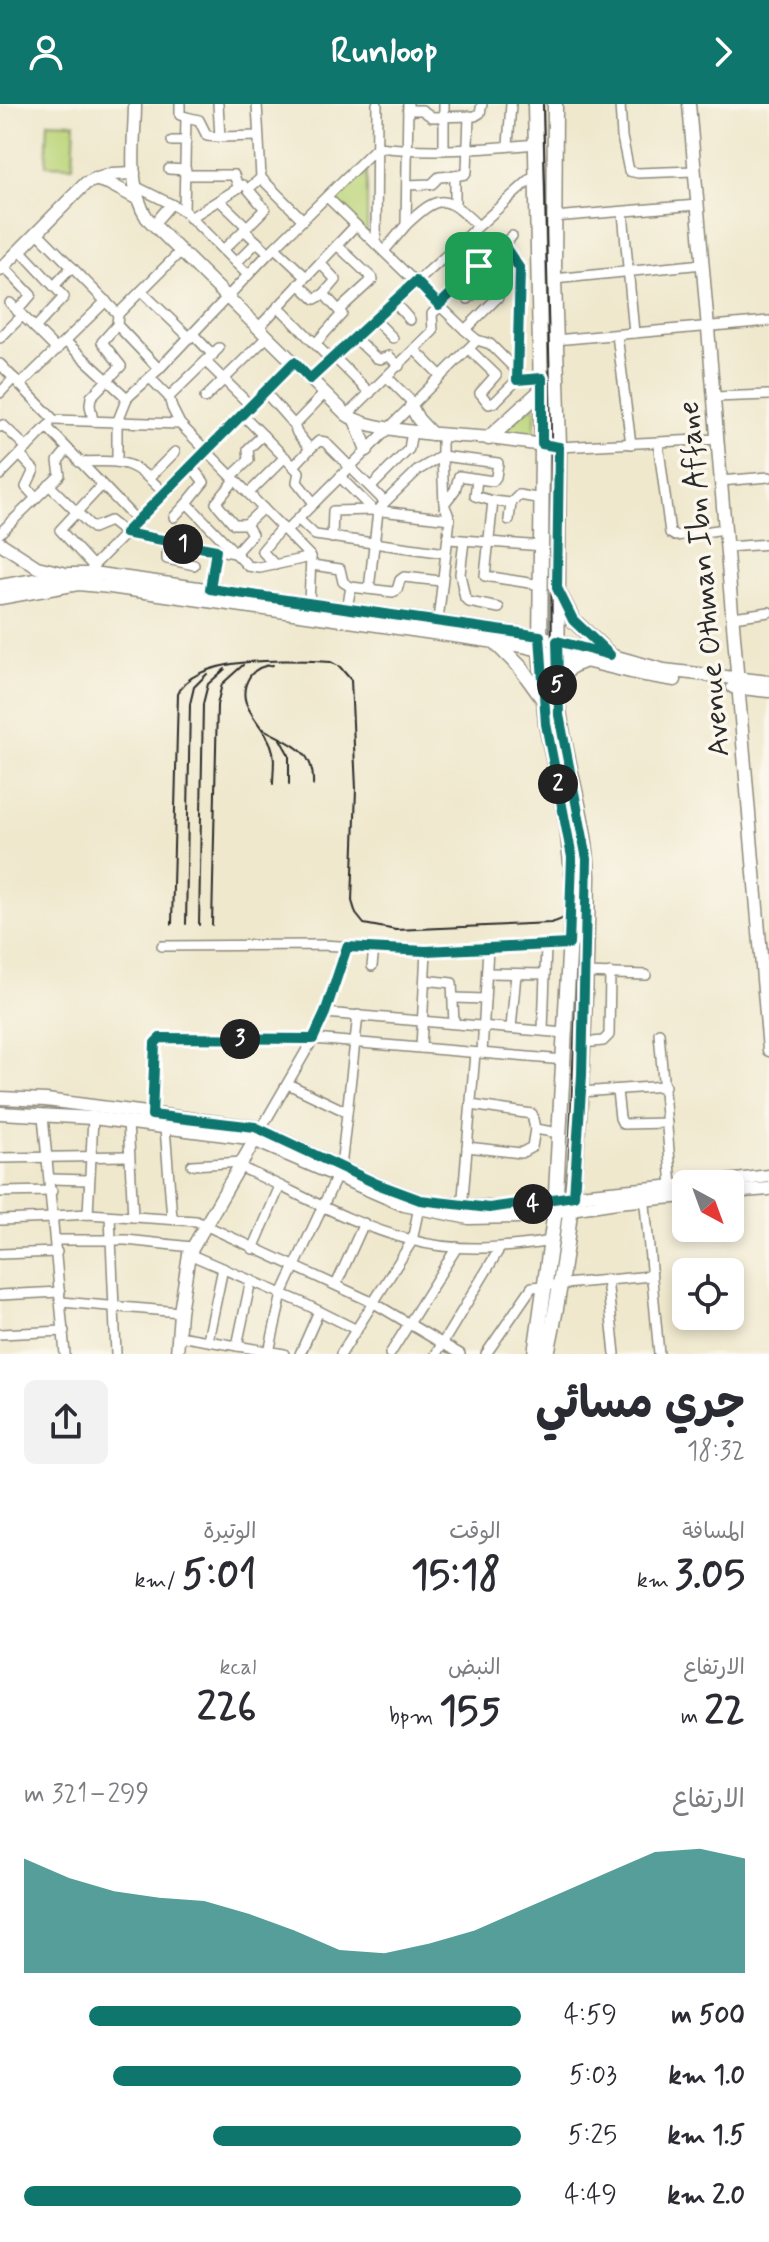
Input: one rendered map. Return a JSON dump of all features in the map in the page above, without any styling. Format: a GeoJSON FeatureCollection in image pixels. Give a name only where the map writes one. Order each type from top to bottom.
{"type":"FeatureCollection","features":[{"type":"Feature","properties":{"kind":"main road"},"geometry":{"type":"LineString","coordinates":[[535,104],[543,546],[556,647],[559,715],[586,845],[581,1092],[573,1202],[535,1354]]}},
{"type":"Feature","properties":{"kind":"main road"},"geometry":{"type":"LineString","coordinates":[[547,1354],[553,1285],[552,1241],[564,1060],[572,857],[546,724],[540,642],[550,586],[559,447],[554,279],[555,104]]}},
{"type":"Feature","properties":{"kind":"main road"},"geometry":{"type":"LineString","coordinates":[[489,438],[541,384]]}},
{"type":"Feature","properties":{"kind":"main road"},"geometry":{"type":"LineString","coordinates":[[550,586],[573,620],[610,655]]}},
{"type":"Feature","properties":{"kind":"main road"},"geometry":{"type":"LineString","coordinates":[[495,642],[520,667],[544,700]]}},
{"type":"Feature","properties":{"kind":"main road"},"geometry":{"type":"LineString","coordinates":[[557,683],[571,666],[586,660]]}},
{"type":"Feature","properties":{"kind":"street"},"geometry":{"type":"LineString","coordinates":[[135,104],[134,180],[138,199],[153,225],[351,417],[367,450]]}},
{"type":"Feature","properties":{"kind":"street"},"geometry":{"type":"LineString","coordinates":[[180,104],[180,115],[199,120],[207,136],[258,136]]}},
{"type":"Feature","properties":{"kind":"street"},"geometry":{"type":"LineString","coordinates":[[218,104],[220,137]]}},
{"type":"Feature","properties":{"kind":"street"},"geometry":{"type":"LineString","coordinates":[[257,104],[261,178],[303,220]]}},
{"type":"Feature","properties":{"kind":"street"},"geometry":{"type":"LineString","coordinates":[[377,104],[380,247]]}},
{"type":"Feature","properties":{"kind":"street"},"geometry":{"type":"LineString","coordinates":[[444,104],[444,150]]}},
{"type":"Feature","properties":{"kind":"street"},"geometry":{"type":"LineString","coordinates":[[406,225],[408,107],[422,110],[432,117],[469,116],[478,115],[482,104]]}},
{"type":"Feature","properties":{"kind":"street"},"geometry":{"type":"LineString","coordinates":[[508,145],[510,104]]}},
{"type":"Feature","properties":{"kind":"street"},"geometry":{"type":"LineString","coordinates":[[620,104],[622,137],[629,171],[694,171]]}},
{"type":"Feature","properties":{"kind":"street","name":"Avenue Othman Ibn Affane"},"geometry":{"type":"LineString","coordinates":[[689,104],[769,1050]]}},
{"type":"Feature","properties":{"kind":"street"},"geometry":{"type":"LineString","coordinates":[[407,185],[432,184],[439,177],[466,172],[469,116]]}},
{"type":"Feature","properties":{"kind":"street"},"geometry":{"type":"LineString","coordinates":[[186,117],[187,214]]}},
{"type":"Feature","properties":{"kind":"street"},"geometry":{"type":"LineString","coordinates":[[172,141],[186,141]]}},
{"type":"Feature","properties":{"kind":"street"},"geometry":{"type":"LineString","coordinates":[[377,147],[467,150],[536,144]]}},
{"type":"Feature","properties":{"kind":"street"},"geometry":{"type":"LineString","coordinates":[[117,462],[117,423],[127,398],[377,147]]}},
{"type":"Feature","properties":{"kind":"street"},"geometry":{"type":"LineString","coordinates":[[169,169],[234,175],[265,209],[223,250]]}},
{"type":"Feature","properties":{"kind":"street"},"geometry":{"type":"LineString","coordinates":[[0,338],[16,310],[31,295],[2,268],[81,187],[93,179],[119,173],[134,180],[187,214],[248,275]]}},
{"type":"Feature","properties":{"kind":"street"},"geometry":{"type":"LineString","coordinates":[[310,379],[537,173]]}},
{"type":"Feature","properties":{"kind":"street"},"geometry":{"type":"LineString","coordinates":[[455,176],[455,204]]}},
{"type":"Feature","properties":{"kind":"street"},"geometry":{"type":"LineString","coordinates":[[187,214],[261,178]]}},
{"type":"Feature","properties":{"kind":"street"},"geometry":{"type":"LineString","coordinates":[[93,179],[108,183],[138,199]]}},
{"type":"Feature","properties":{"kind":"street"},"geometry":{"type":"LineString","coordinates":[[327,197],[465,330],[477,340],[490,344],[518,376],[541,384]]}},
{"type":"Feature","properties":{"kind":"street"},"geometry":{"type":"LineString","coordinates":[[219,200],[257,242],[272,250],[315,299],[336,280],[320,263]]}},
{"type":"Feature","properties":{"kind":"street"},"geometry":{"type":"LineString","coordinates":[[380,247],[434,202],[455,204],[477,225]]}},
{"type":"Feature","properties":{"kind":"street"},"geometry":{"type":"LineString","coordinates":[[153,225],[171,204]]}},
{"type":"Feature","properties":{"kind":"street"},"geometry":{"type":"LineString","coordinates":[[554,217],[697,205]]}},
{"type":"Feature","properties":{"kind":"street"},"geometry":{"type":"LineString","coordinates":[[623,212],[634,333]]}},
{"type":"Feature","properties":{"kind":"street"},"geometry":{"type":"LineString","coordinates":[[205,398],[263,331],[278,306],[356,225]]}},
{"type":"Feature","properties":{"kind":"street"},"geometry":{"type":"LineString","coordinates":[[37,232],[118,314]]}},
{"type":"Feature","properties":{"kind":"street"},"geometry":{"type":"LineString","coordinates":[[351,417],[370,393],[433,331],[432,314],[439,305],[512,236]]}},
{"type":"Feature","properties":{"kind":"street"},"geometry":{"type":"LineString","coordinates":[[236,263],[257,242]]}},
{"type":"Feature","properties":{"kind":"street"},"geometry":{"type":"LineString","coordinates":[[459,243],[479,266]]}},
{"type":"Feature","properties":{"kind":"street"},"geometry":{"type":"LineString","coordinates":[[469,349],[496,375],[480,393],[489,404],[495,402],[518,376],[519,266],[503,244]]}},
{"type":"Feature","properties":{"kind":"street"},"geometry":{"type":"LineString","coordinates":[[337,245],[373,279],[339,310]]}},
{"type":"Feature","properties":{"kind":"street"},"geometry":{"type":"LineString","coordinates":[[20,250],[63,298],[35,328]]}},
{"type":"Feature","properties":{"kind":"street"},"geometry":{"type":"LineString","coordinates":[[93,421],[90,400],[121,365],[102,342],[117,325],[118,314],[180,252]]}},
{"type":"Feature","properties":{"kind":"street"},"geometry":{"type":"LineString","coordinates":[[554,279],[703,264]]}},
{"type":"Feature","properties":{"kind":"street"},"geometry":{"type":"LineString","coordinates":[[54,286],[72,267]]}},
{"type":"Feature","properties":{"kind":"street"},"geometry":{"type":"LineString","coordinates":[[468,299],[498,273],[518,289]]}},
{"type":"Feature","properties":{"kind":"street"},"geometry":{"type":"LineString","coordinates":[[465,330],[498,297],[486,281]]}},
{"type":"Feature","properties":{"kind":"street"},"geometry":{"type":"LineString","coordinates":[[141,291],[213,355],[224,379],[251,406]]}},
{"type":"Feature","properties":{"kind":"street"},"geometry":{"type":"LineString","coordinates":[[316,343],[342,317],[324,294]]}},
{"type":"Feature","properties":{"kind":"street"},"geometry":{"type":"LineString","coordinates":[[0,393],[62,346],[106,301]]}},
{"type":"Feature","properties":{"kind":"street"},"geometry":{"type":"LineString","coordinates":[[394,302],[410,320]]}},
{"type":"Feature","properties":{"kind":"street"},"geometry":{"type":"LineString","coordinates":[[278,306],[370,393]]}},
{"type":"Feature","properties":{"kind":"street"},"geometry":{"type":"LineString","coordinates":[[16,310],[127,398]]}},
{"type":"Feature","properties":{"kind":"street"},"geometry":{"type":"LineString","coordinates":[[375,320],[393,338]]}},
{"type":"Feature","properties":{"kind":"street"},"geometry":{"type":"LineString","coordinates":[[555,340],[769,321]]}},
{"type":"Feature","properties":{"kind":"street"},"geometry":{"type":"LineString","coordinates":[[117,325],[159,369]]}},
{"type":"Feature","properties":{"kind":"street"},"geometry":{"type":"LineString","coordinates":[[617,335],[631,444]]}},
{"type":"Feature","properties":{"kind":"street"},"geometry":{"type":"LineString","coordinates":[[355,338],[376,358],[388,355],[399,366]]}},
{"type":"Feature","properties":{"kind":"street"},"geometry":{"type":"LineString","coordinates":[[275,565],[262,551],[477,340]]}},
{"type":"Feature","properties":{"kind":"street"},"geometry":{"type":"LineString","coordinates":[[415,350],[441,376]]}},
{"type":"Feature","properties":{"kind":"street"},"geometry":{"type":"LineString","coordinates":[[169,397],[213,355]]}},
{"type":"Feature","properties":{"kind":"street"},"geometry":{"type":"LineString","coordinates":[[89,574],[125,533],[294,362]]}},
{"type":"Feature","properties":{"kind":"street"},"geometry":{"type":"LineString","coordinates":[[0,364],[51,424],[67,450],[137,521]]}},
{"type":"Feature","properties":{"kind":"street"},"geometry":{"type":"LineString","coordinates":[[387,377],[412,405],[418,419],[437,434],[442,456],[444,504],[450,519],[438,620]]}},
{"type":"Feature","properties":{"kind":"street"},"geometry":{"type":"LineString","coordinates":[[150,378],[169,397],[180,424],[312,561],[309,603]]}},
{"type":"Feature","properties":{"kind":"street"},"geometry":{"type":"LineString","coordinates":[[265,392],[310,449]]}},
{"type":"Feature","properties":{"kind":"street"},"geometry":{"type":"LineString","coordinates":[[294,425],[325,393]]}},
{"type":"Feature","properties":{"kind":"street"},"geometry":{"type":"LineString","coordinates":[[714,397],[769,395]]}},
{"type":"Feature","properties":{"kind":"street"},"geometry":{"type":"LineString","coordinates":[[243,415],[300,473],[297,484],[314,503]]}},
{"type":"Feature","properties":{"kind":"street"},"geometry":{"type":"LineString","coordinates":[[351,417],[412,431],[559,447],[718,439]]}},
{"type":"Feature","properties":{"kind":"street"},"geometry":{"type":"LineString","coordinates":[[0,475],[51,424],[93,421],[180,424]]}},
{"type":"Feature","properties":{"kind":"street"},"geometry":{"type":"LineString","coordinates":[[1,423],[24,451],[34,470],[26,487],[36,498]]}},
{"type":"Feature","properties":{"kind":"street"},"geometry":{"type":"LineString","coordinates":[[371,487],[409,449],[412,431]]}},
{"type":"Feature","properties":{"kind":"street"},"geometry":{"type":"LineString","coordinates":[[263,435],[248,449],[249,460],[216,503],[234,524],[246,524],[263,508]]}},
{"type":"Feature","properties":{"kind":"street"},"geometry":{"type":"LineString","coordinates":[[294,466],[322,441],[385,502]]}},
{"type":"Feature","properties":{"kind":"street"},"geometry":{"type":"LineString","coordinates":[[658,442],[670,533],[675,536],[725,529]]}},
{"type":"Feature","properties":{"kind":"street"},"geometry":{"type":"LineString","coordinates":[[2,527],[60,475],[58,461],[67,450]]}},
{"type":"Feature","properties":{"kind":"street"},"geometry":{"type":"LineString","coordinates":[[149,478],[175,452]]}},
{"type":"Feature","properties":{"kind":"street"},"geometry":{"type":"LineString","coordinates":[[369,589],[375,510],[418,470],[442,456],[498,463],[494,480],[459,476],[455,490],[444,504]]}},
{"type":"Feature","properties":{"kind":"street"},"geometry":{"type":"LineString","coordinates":[[249,493],[285,457]]}},
{"type":"Feature","properties":{"kind":"street"},"geometry":{"type":"LineString","coordinates":[[79,462],[117,462],[134,466],[164,493]]}},
{"type":"Feature","properties":{"kind":"street"},"geometry":{"type":"LineString","coordinates":[[174,517],[204,482],[191,466]]}},
{"type":"Feature","properties":{"kind":"street"},"geometry":{"type":"LineString","coordinates":[[340,477],[375,510]]}},
{"type":"Feature","properties":{"kind":"street"},"geometry":{"type":"LineString","coordinates":[[720,481],[769,477]]}},
{"type":"Feature","properties":{"kind":"street"},"geometry":{"type":"LineString","coordinates":[[477,479],[475,496],[511,503]]}},
{"type":"Feature","properties":{"kind":"street"},"geometry":{"type":"LineString","coordinates":[[49,485],[93,528],[110,521],[125,533],[235,553]]}},
{"type":"Feature","properties":{"kind":"street"},"geometry":{"type":"LineString","coordinates":[[89,574],[60,528],[102,485]]}},
{"type":"Feature","properties":{"kind":"street"},"geometry":{"type":"LineString","coordinates":[[509,520],[511,503],[519,495],[542,499]]}},
{"type":"Feature","properties":{"kind":"street"},"geometry":{"type":"LineString","coordinates":[[493,501],[484,572],[486,577],[550,586]]}},
{"type":"Feature","properties":{"kind":"street"},"geometry":{"type":"LineString","coordinates":[[187,503],[235,553],[253,567],[312,561],[339,567],[343,582],[351,587],[395,592],[404,577],[441,581]]}},
{"type":"Feature","properties":{"kind":"street"},"geometry":{"type":"LineString","coordinates":[[332,538],[333,511],[375,510],[450,519]]}},
{"type":"Feature","properties":{"kind":"street"},"geometry":{"type":"LineString","coordinates":[[298,519],[311,534],[446,553]]}},
{"type":"Feature","properties":{"kind":"street"},"geometry":{"type":"LineString","coordinates":[[235,553],[252,534],[246,524]]}},
{"type":"Feature","properties":{"kind":"street"},"geometry":{"type":"LineString","coordinates":[[449,539],[543,546]]}},
{"type":"Feature","properties":{"kind":"street"},"geometry":{"type":"LineString","coordinates":[[167,541],[167,559],[194,565]]}},
{"type":"Feature","properties":{"kind":"street"},"geometry":{"type":"LineString","coordinates":[[464,541],[460,574],[467,601],[499,608]]}},
{"type":"Feature","properties":{"kind":"street"},"geometry":{"type":"LineString","coordinates":[[0,543],[37,567],[70,574]]}},
{"type":"Feature","properties":{"kind":"street"},"geometry":{"type":"LineString","coordinates":[[727,547],[769,544]]}},
{"type":"Feature","properties":{"kind":"street"},"geometry":{"type":"LineString","coordinates":[[210,589],[216,550]]}},
{"type":"Feature","properties":{"kind":"street"},"geometry":{"type":"LineString","coordinates":[[0,586],[70,574],[89,574],[210,589],[438,620],[540,642],[586,660],[639,674],[738,683],[769,682]]}},
{"type":"Feature","properties":{"kind":"street"},"geometry":{"type":"LineString","coordinates":[[0,598],[89,574],[495,642],[540,642]]}},
{"type":"Feature","properties":{"kind":"street"},"geometry":{"type":"LineString","coordinates":[[347,608],[351,587]]}},
{"type":"Feature","properties":{"kind":"street"},"geometry":{"type":"LineString","coordinates":[[733,617],[769,612]]}},
{"type":"Feature","properties":{"kind":"street"},"geometry":{"type":"LineString","coordinates":[[556,647],[610,655],[664,670],[769,691]]}},
{"type":"Feature","properties":{"kind":"street"},"geometry":{"type":"LineString","coordinates":[[162,946],[347,947],[426,951],[569,944]]}},
{"type":"Feature","properties":{"kind":"street"},"geometry":{"type":"LineString","coordinates":[[543,1030],[546,946]]}},
{"type":"Feature","properties":{"kind":"street"},"geometry":{"type":"LineString","coordinates":[[177,1354],[180,1312],[191,1250],[313,1039],[347,947]]}},
{"type":"Feature","properties":{"kind":"street"},"geometry":{"type":"LineString","coordinates":[[462,1211],[471,1105],[484,1026],[488,948]]}},
{"type":"Feature","properties":{"kind":"street"},"geometry":{"type":"LineString","coordinates":[[372,966],[374,949]]}},
{"type":"Feature","properties":{"kind":"street"},"geometry":{"type":"LineString","coordinates":[[421,1048],[426,951]]}},
{"type":"Feature","properties":{"kind":"street"},"geometry":{"type":"LineString","coordinates":[[487,973],[545,974]]}},
{"type":"Feature","properties":{"kind":"street"},"geometry":{"type":"LineString","coordinates":[[585,973],[646,975]]}},
{"type":"Feature","properties":{"kind":"street"},"geometry":{"type":"LineString","coordinates":[[582,1043],[603,1041],[609,1035],[610,973]]}},
{"type":"Feature","properties":{"kind":"street"},"geometry":{"type":"LineString","coordinates":[[511,1028],[516,974]]}},
{"type":"Feature","properties":{"kind":"street"},"geometry":{"type":"LineString","coordinates":[[425,980],[452,983],[454,1023]]}},
{"type":"Feature","properties":{"kind":"street"},"geometry":{"type":"LineString","coordinates":[[454,998],[485,999]]}},
{"type":"Feature","properties":{"kind":"street"},"geometry":{"type":"LineString","coordinates":[[325,1013],[565,1033]]}},
{"type":"Feature","properties":{"kind":"street"},"geometry":{"type":"LineString","coordinates":[[269,1352],[282,1294],[339,1172],[358,1015]]}},
{"type":"Feature","properties":{"kind":"street"},"geometry":{"type":"LineString","coordinates":[[659,1033],[667,1123],[676,1170]]}},
{"type":"Feature","properties":{"kind":"street"},"geometry":{"type":"LineString","coordinates":[[152,1115],[155,1043],[160,1038],[313,1039],[564,1060]]}},
{"type":"Feature","properties":{"kind":"street"},"geometry":{"type":"LineString","coordinates":[[288,1084],[347,1112]]}},
{"type":"Feature","properties":{"kind":"street"},"geometry":{"type":"LineString","coordinates":[[581,1092],[665,1086]]}},
{"type":"Feature","properties":{"kind":"street"},"geometry":{"type":"LineString","coordinates":[[617,1091],[623,1124],[667,1123]]}},
{"type":"Feature","properties":{"kind":"street"},"geometry":{"type":"LineString","coordinates":[[0,1098],[46,1100],[152,1115],[258,1135],[419,1204],[462,1211],[517,1217],[573,1202],[672,1188]]}},
{"type":"Feature","properties":{"kind":"street"},"geometry":{"type":"LineString","coordinates":[[467,1147],[524,1152],[532,1147],[535,1129],[532,1114],[471,1105]]}},
{"type":"Feature","properties":{"kind":"street"},"geometry":{"type":"LineString","coordinates":[[0,1113],[93,1118],[165,1128],[258,1135]]}},
{"type":"Feature","properties":{"kind":"street"},"geometry":{"type":"LineString","coordinates":[[43,1116],[65,1354]]}},
{"type":"Feature","properties":{"kind":"street"},"geometry":{"type":"LineString","coordinates":[[88,1214],[93,1118]]}},
{"type":"Feature","properties":{"kind":"street"},"geometry":{"type":"LineString","coordinates":[[128,1122],[133,1217]]}},
{"type":"Feature","properties":{"kind":"street"},"geometry":{"type":"LineString","coordinates":[[165,1128],[172,1218]]}},
{"type":"Feature","properties":{"kind":"street"},"geometry":{"type":"LineString","coordinates":[[535,1129],[559,1133]]}},
{"type":"Feature","properties":{"kind":"street"},"geometry":{"type":"LineString","coordinates":[[0,1158],[128,1156]]}},
{"type":"Feature","properties":{"kind":"street"},"geometry":{"type":"LineString","coordinates":[[192,1165],[242,1165],[323,1206],[412,1241],[457,1247],[500,1248],[552,1241]]}},
{"type":"Feature","properties":{"kind":"street"},"geometry":{"type":"LineString","coordinates":[[744,1179],[769,1176]]}},
{"type":"Feature","properties":{"kind":"street"},"geometry":{"type":"LineString","coordinates":[[51,1179],[88,1180]]}},
{"type":"Feature","properties":{"kind":"street"},"geometry":{"type":"LineString","coordinates":[[253,1249],[280,1186]]}},
{"type":"Feature","properties":{"kind":"street"},"geometry":{"type":"LineString","coordinates":[[744,1191],[769,1189]]}},
{"type":"Feature","properties":{"kind":"street"},"geometry":{"type":"LineString","coordinates":[[0,1192],[52,1191]]}},
{"type":"Feature","properties":{"kind":"street"},"geometry":{"type":"LineString","coordinates":[[644,1194],[672,1195]]}},
{"type":"Feature","properties":{"kind":"street"},"geometry":{"type":"LineString","coordinates":[[644,1194],[659,1354]]}},
{"type":"Feature","properties":{"kind":"street"},"geometry":{"type":"LineString","coordinates":[[341,1354],[412,1241],[419,1204]]}},
{"type":"Feature","properties":{"kind":"street"},"geometry":{"type":"LineString","coordinates":[[0,1220],[88,1214],[196,1221],[374,1303],[460,1354]]}},
{"type":"Feature","properties":{"kind":"street"},"geometry":{"type":"LineString","coordinates":[[110,1216],[116,1354]]}},
{"type":"Feature","properties":{"kind":"street"},"geometry":{"type":"LineString","coordinates":[[336,1285],[364,1223]]}},
{"type":"Feature","properties":{"kind":"street"},"geometry":{"type":"LineString","coordinates":[[56,1240],[110,1240],[191,1250],[357,1330]]}},
{"type":"Feature","properties":{"kind":"street"},"geometry":{"type":"LineString","coordinates":[[390,1354],[457,1247]]}},
{"type":"Feature","properties":{"kind":"street"},"geometry":{"type":"LineString","coordinates":[[436,1354],[500,1248]]}},
{"type":"Feature","properties":{"kind":"street"},"geometry":{"type":"LineString","coordinates":[[0,1254],[57,1252]]}},
{"type":"Feature","properties":{"kind":"street"},"geometry":{"type":"LineString","coordinates":[[208,1340],[223,1268]]}},
{"type":"Feature","properties":{"kind":"street"},"geometry":{"type":"LineString","coordinates":[[486,1354],[532,1287],[651,1276]]}},
{"type":"Feature","properties":{"kind":"street"},"geometry":{"type":"LineString","coordinates":[[607,1279],[615,1354]]}},
{"type":"Feature","properties":{"kind":"street"},"geometry":{"type":"LineString","coordinates":[[237,1346],[251,1280]]}},
{"type":"Feature","properties":{"kind":"street"},"geometry":{"type":"LineString","coordinates":[[0,1295],[61,1297],[180,1312]]}},
{"type":"Feature","properties":{"kind":"street"},"geometry":{"type":"LineString","coordinates":[[300,1354],[319,1311]]}},
{"type":"Feature","properties":{"kind":"street"},"geometry":{"type":"LineString","coordinates":[[0,1334],[64,1331]]}},
{"type":"Feature","properties":{"kind":"street"},"geometry":{"type":"LineString","coordinates":[[179,1336],[237,1346],[253,1352],[284,1354]]}},
{"type":"Feature","properties":{"kind":"green space"},"geometry":{"type":"Polygon","coordinates":[[[48,122],[75,123],[73,166],[46,165],[48,122]]]}},
{"type":"Feature","properties":{"kind":"green space"},"geometry":{"type":"Polygon","coordinates":[[[367,162],[367,235],[330,200],[367,162]]]}},
{"type":"Feature","properties":{"kind":"green space"},"geometry":{"type":"Polygon","coordinates":[[[531,406],[536,409],[534,437],[504,435],[503,430],[531,406]]]}},
{"type":"Feature","properties":{"kind":"tram line"},"geometry":{"type":"LineString","coordinates":[[543,104],[551,431],[552,709],[579,858],[580,909],[569,1158]]}},
{"type":"Feature","properties":{"kind":"tram line"},"geometry":{"type":"LineString","coordinates":[[172,924],[178,694],[187,681],[203,672],[247,662],[331,662],[351,680],[356,789],[352,901],[356,914],[364,924],[396,930],[551,923],[566,916],[576,903]]}},
{"type":"Feature","properties":{"kind":"tram line"},"geometry":{"type":"LineString","coordinates":[[212,925],[217,705],[222,684],[243,665]]}},
{"type":"Feature","properties":{"kind":"tram line"},"geometry":{"type":"LineString","coordinates":[[273,665],[252,673],[244,695],[250,712],[273,750],[273,784]]}},
{"type":"Feature","properties":{"kind":"tram line"},"geometry":{"type":"LineString","coordinates":[[199,925],[203,704],[208,684],[225,669]]}},
{"type":"Feature","properties":{"kind":"tram line"},"geometry":{"type":"LineString","coordinates":[[186,924],[190,704],[194,687],[207,674]]}},
{"type":"Feature","properties":{"kind":"tram line"},"geometry":{"type":"LineString","coordinates":[[262,728],[291,743],[305,755],[310,763],[313,785]]}},
{"type":"Feature","properties":{"kind":"tram line"},"geometry":{"type":"LineString","coordinates":[[280,739],[289,755],[289,784]]}},
{"type":"Feature","properties":{"kind":"route"},"geometry":{"type":"LineString","coordinates":[[503,244],[519,264],[517,380],[542,378],[542,444],[559,447],[557,588],[573,620],[610,655],[557,641],[559,715],[587,859],[582,1075],[574,1196],[489,1208],[441,1204],[407,1196],[251,1126],[152,1115],[155,1043],[160,1038],[313,1039],[347,947],[456,951],[569,944],[572,857],[546,724],[540,636],[210,589],[216,550],[125,533],[294,362],[310,379],[416,281],[439,305],[479,266],[503,244]]}}]}
